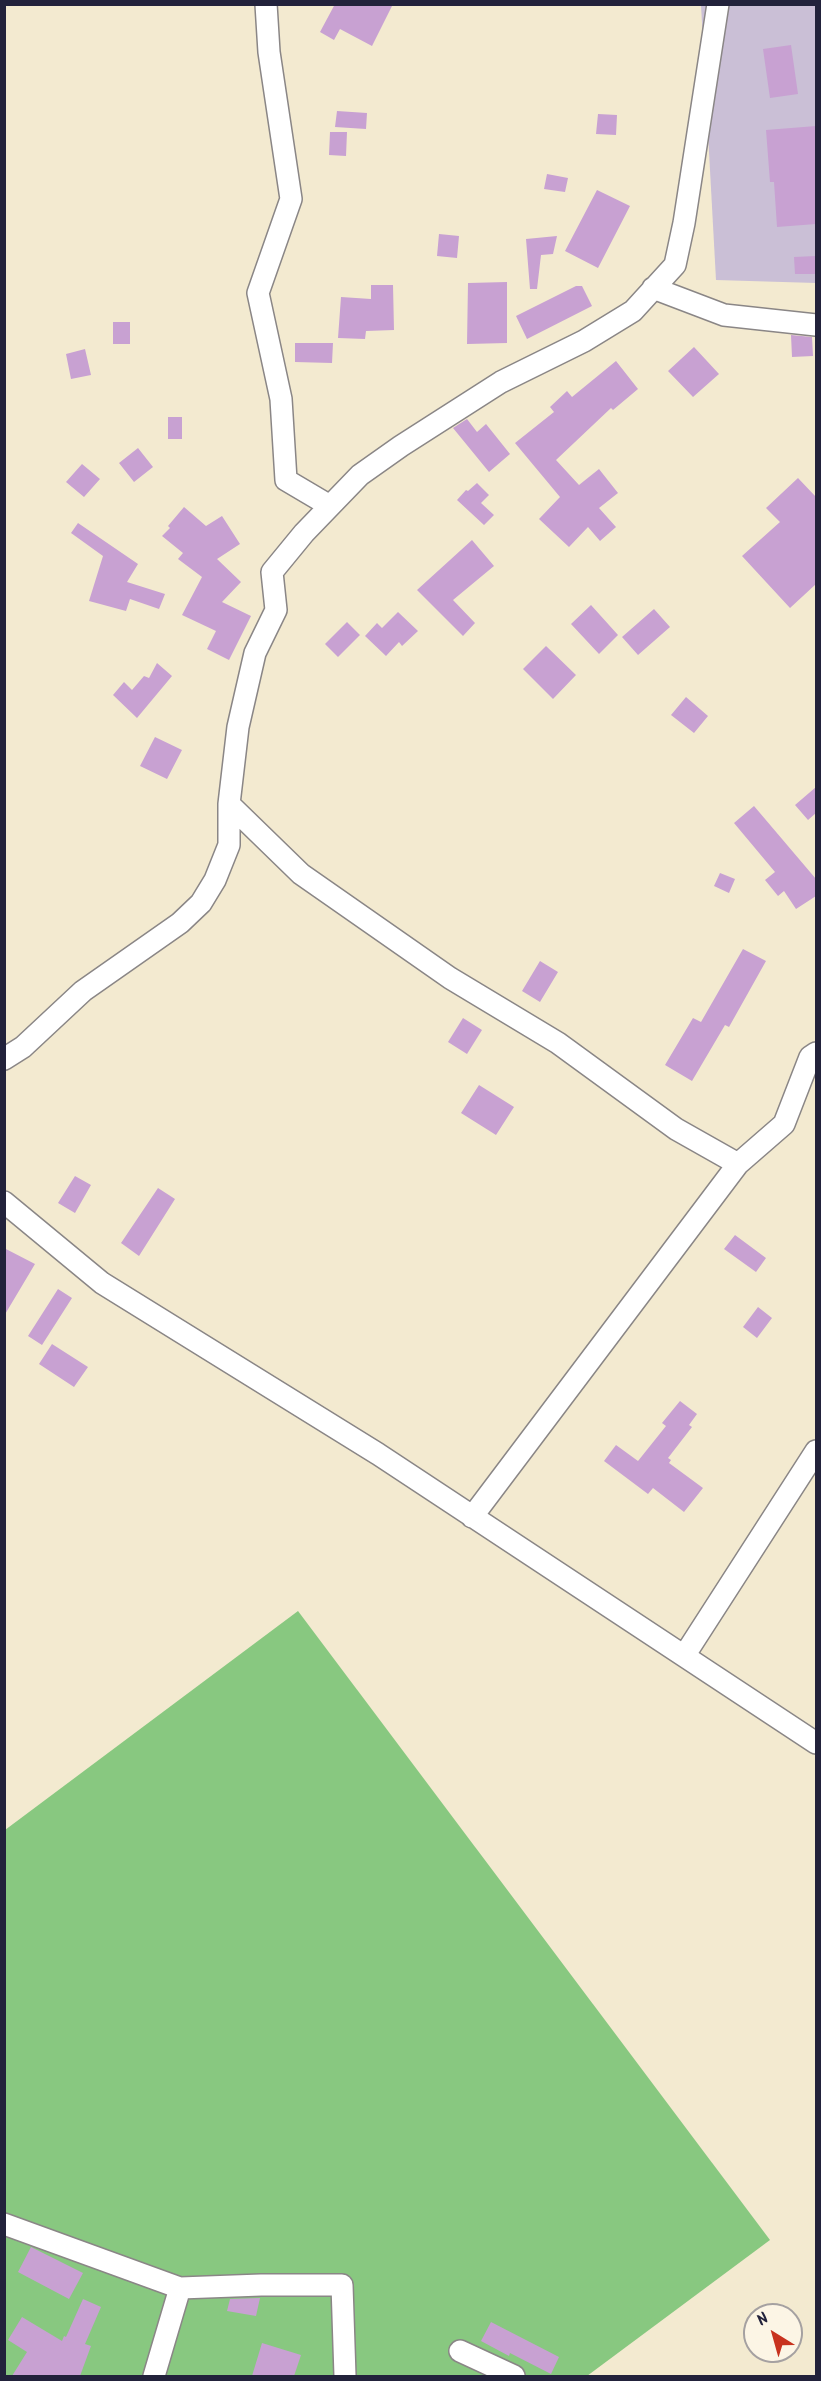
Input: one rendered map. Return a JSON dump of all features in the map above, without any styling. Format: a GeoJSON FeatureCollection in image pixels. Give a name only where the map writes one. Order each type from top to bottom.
{"type":"FeatureCollection","features":[{"type":"Feature","properties":{"kind":"street"},"geometry":{"type":"LineString","coordinates":[[266,4],[269,52],[291,199],[258,293],[281,399],[286,480],[330,506]]}},
{"type":"Feature","properties":{"kind":"street"},"geometry":{"type":"LineString","coordinates":[[4,1059],[23,1047],[83,991],[171,929],[201,903],[215,880],[229,845],[230,804],[238,727],[255,653],[276,610],[272,572],[304,533],[360,475],[501,382],[584,341],[633,311],[675,265],[684,224],[718,4]]}},
{"type":"Feature","properties":{"kind":"street"},"geometry":{"type":"LineString","coordinates":[[653,288],[724,315],[816,325]]}},
{"type":"Feature","properties":{"kind":"street"},"geometry":{"type":"LineString","coordinates":[[230,804],[301,874],[450,978],[558,1043],[676,1129],[738,1164]]}},
{"type":"Feature","properties":{"kind":"street"},"geometry":{"type":"LineString","coordinates":[[472,1516],[738,1164],[783,1124],[810,1057],[816,1053]]}},
{"type":"Feature","properties":{"kind":"street"},"geometry":{"type":"LineString","coordinates":[[4,1202],[102,1283],[378,1455],[816,1743]]}},
{"type":"Feature","properties":{"kind":"street"},"geometry":{"type":"LineString","coordinates":[[684,1656],[816,1451]]}},
{"type":"Feature","properties":{"kind":"street"},"geometry":{"type":"LineString","coordinates":[[4,2224],[180,2288],[342,2285],[345,2376]]}},
{"type":"Feature","properties":{"kind":"street"},"geometry":{"type":"LineString","coordinates":[[154,2376],[180,2288]]}},
{"type":"Feature","properties":{"kind":"street"},"geometry":{"type":"LineString","coordinates":[[460,2351],[514,2376]]}},
{"type":"Feature","properties":{"kind":"shaded area"},"geometry":{"type":"Polygon","coordinates":[[[701,5],[816,5],[816,283],[716,280],[701,5]]]}},
{"type":"Feature","properties":{"kind":"green space"},"geometry":{"type":"Polygon","coordinates":[[[298,1611],[770,2240],[587,2376],[5,2376],[5,1830],[298,1611]]]}},
{"type":"Feature","properties":{"kind":"building"},"geometry":{"type":"Polygon","coordinates":[[[335,4],[393,4],[372,46],[340,29],[334,40],[320,32],[335,4]]]}},
{"type":"Feature","properties":{"kind":"building"},"geometry":{"type":"Polygon","coordinates":[[[791,45],[798,94],[770,98],[763,49],[791,45]]]}},
{"type":"Feature","properties":{"kind":"building"},"geometry":{"type":"Polygon","coordinates":[[[337,111],[367,113],[366,129],[335,127],[337,111]]]}},
{"type":"Feature","properties":{"kind":"building"},"geometry":{"type":"Polygon","coordinates":[[[598,114],[617,115],[616,135],[596,134],[598,114]]]}},
{"type":"Feature","properties":{"kind":"building"},"geometry":{"type":"Polygon","coordinates":[[[816,126],[816,224],[777,227],[774,182],[770,182],[766,130],[816,126]]]}},
{"type":"Feature","properties":{"kind":"building"},"geometry":{"type":"Polygon","coordinates":[[[330,132],[347,132],[346,156],[329,155],[330,132]]]}},
{"type":"Feature","properties":{"kind":"building"},"geometry":{"type":"Polygon","coordinates":[[[547,174],[568,178],[565,192],[544,189],[547,174]]]}},
{"type":"Feature","properties":{"kind":"building"},"geometry":{"type":"Polygon","coordinates":[[[597,190],[630,206],[598,268],[565,251],[597,190]]]}},
{"type":"Feature","properties":{"kind":"building"},"geometry":{"type":"Polygon","coordinates":[[[439,234],[459,236],[457,258],[437,256],[439,234]]]}},
{"type":"Feature","properties":{"kind":"building"},"geometry":{"type":"Polygon","coordinates":[[[557,236],[553,254],[541,255],[537,289],[530,289],[526,239],[557,236]]]}},
{"type":"Feature","properties":{"kind":"building"},"geometry":{"type":"Polygon","coordinates":[[[816,256],[816,274],[795,274],[794,257],[816,256]]]}},
{"type":"Feature","properties":{"kind":"building"},"geometry":{"type":"Polygon","coordinates":[[[507,282],[507,343],[467,344],[468,283],[507,282]]]}},
{"type":"Feature","properties":{"kind":"building"},"geometry":{"type":"Polygon","coordinates":[[[371,285],[393,285],[394,330],[366,331],[365,339],[338,338],[341,297],[371,299],[371,285]]]}},
{"type":"Feature","properties":{"kind":"building"},"geometry":{"type":"Polygon","coordinates":[[[576,286],[582,286],[592,306],[527,339],[516,316],[576,286]]]}},
{"type":"Feature","properties":{"kind":"building"},"geometry":{"type":"Polygon","coordinates":[[[113,322],[130,322],[130,344],[113,344],[113,322]]]}},
{"type":"Feature","properties":{"kind":"building"},"geometry":{"type":"Polygon","coordinates":[[[791,335],[812,337],[813,356],[792,357],[791,335]]]}},
{"type":"Feature","properties":{"kind":"building"},"geometry":{"type":"Polygon","coordinates":[[[295,343],[333,343],[332,363],[295,362],[295,343]]]}},
{"type":"Feature","properties":{"kind":"building"},"geometry":{"type":"Polygon","coordinates":[[[694,347],[719,374],[693,397],[668,371],[694,347]]]}},
{"type":"Feature","properties":{"kind":"building"},"geometry":{"type":"Polygon","coordinates":[[[85,349],[91,375],[71,379],[66,354],[85,349]]]}},
{"type":"Feature","properties":{"kind":"building"},"geometry":{"type":"Polygon","coordinates":[[[616,361],[638,389],[613,410],[611,408],[556,460],[579,485],[599,469],[618,493],[599,508],[616,527],[600,541],[588,527],[569,547],[539,519],[560,497],[515,443],[554,412],[550,407],[567,391],[572,397],[616,361]]]}},
{"type":"Feature","properties":{"kind":"building"},"geometry":{"type":"Polygon","coordinates":[[[168,417],[182,417],[182,439],[168,439],[168,417]]]}},
{"type":"Feature","properties":{"kind":"building"},"geometry":{"type":"Polygon","coordinates":[[[467,419],[477,432],[486,424],[510,454],[489,472],[453,428],[467,419]]]}},
{"type":"Feature","properties":{"kind":"building"},"geometry":{"type":"Polygon","coordinates":[[[138,448],[153,467],[134,482],[119,463],[138,448]]]}},
{"type":"Feature","properties":{"kind":"building"},"geometry":{"type":"Polygon","coordinates":[[[82,464],[100,479],[84,497],[66,482],[82,464]]]}},
{"type":"Feature","properties":{"kind":"building"},"geometry":{"type":"Polygon","coordinates":[[[798,478],[816,497],[816,584],[790,608],[742,556],[780,522],[766,508],[798,478]]]}},
{"type":"Feature","properties":{"kind":"building"},"geometry":{"type":"Polygon","coordinates":[[[477,483],[489,495],[481,503],[494,515],[484,525],[457,500],[477,483]]]}},
{"type":"Feature","properties":{"kind":"building"},"geometry":{"type":"Polygon","coordinates":[[[184,507],[206,526],[222,516],[240,544],[217,559],[241,582],[222,602],[251,616],[229,660],[207,649],[216,631],[182,615],[202,577],[178,559],[183,553],[162,536],[184,507]]]}},
{"type":"Feature","properties":{"kind":"building"},"geometry":{"type":"Polygon","coordinates":[[[78,523],[138,564],[127,582],[165,594],[159,609],[130,599],[126,611],[89,601],[103,556],[71,533],[78,523]]]}},
{"type":"Feature","properties":{"kind":"building"},"geometry":{"type":"Polygon","coordinates":[[[472,540],[494,566],[453,600],[475,623],[463,636],[417,590],[472,540]]]}},
{"type":"Feature","properties":{"kind":"building"},"geometry":{"type":"Polygon","coordinates":[[[591,605],[618,635],[599,654],[571,624],[591,605]]]}},
{"type":"Feature","properties":{"kind":"building"},"geometry":{"type":"Polygon","coordinates":[[[654,609],[670,627],[638,655],[622,637],[654,609]]]}},
{"type":"Feature","properties":{"kind":"building"},"geometry":{"type":"Polygon","coordinates":[[[398,612],[418,631],[402,646],[399,642],[386,656],[365,636],[377,623],[382,628],[398,612]]]}},
{"type":"Feature","properties":{"kind":"building"},"geometry":{"type":"Polygon","coordinates":[[[347,622],[360,635],[338,657],[325,644],[347,622]]]}},
{"type":"Feature","properties":{"kind":"building"},"geometry":{"type":"Polygon","coordinates":[[[546,646],[576,675],[553,699],[523,669],[546,646]]]}},
{"type":"Feature","properties":{"kind":"building"},"geometry":{"type":"Polygon","coordinates":[[[157,663],[172,676],[137,718],[113,695],[124,682],[132,690],[144,676],[149,678],[157,663]]]}},
{"type":"Feature","properties":{"kind":"building"},"geometry":{"type":"Polygon","coordinates":[[[686,697],[708,716],[694,733],[671,715],[686,697]]]}},
{"type":"Feature","properties":{"kind":"building"},"geometry":{"type":"Polygon","coordinates":[[[155,737],[182,750],[167,779],[140,766],[155,737]]]}},
{"type":"Feature","properties":{"kind":"building"},"geometry":{"type":"Polygon","coordinates":[[[816,787],[816,813],[808,820],[795,805],[816,787]]]}},
{"type":"Feature","properties":{"kind":"building"},"geometry":{"type":"Polygon","coordinates":[[[754,806],[816,879],[816,896],[796,909],[784,891],[778,896],[765,880],[775,872],[734,823],[754,806]]]}},
{"type":"Feature","properties":{"kind":"building"},"geometry":{"type":"Polygon","coordinates":[[[720,873],[735,879],[729,893],[714,886],[720,873]]]}},
{"type":"Feature","properties":{"kind":"building"},"geometry":{"type":"Polygon","coordinates":[[[743,949],[766,961],[729,1027],[725,1025],[692,1081],[665,1065],[693,1018],[701,1022],[743,949]]]}},
{"type":"Feature","properties":{"kind":"building"},"geometry":{"type":"Polygon","coordinates":[[[540,961],[558,972],[540,1002],[522,991],[540,961]]]}},
{"type":"Feature","properties":{"kind":"building"},"geometry":{"type":"Polygon","coordinates":[[[463,1018],[482,1030],[467,1054],[448,1042],[463,1018]]]}},
{"type":"Feature","properties":{"kind":"building"},"geometry":{"type":"Polygon","coordinates":[[[479,1085],[514,1107],[496,1135],[461,1113],[479,1085]]]}},
{"type":"Feature","properties":{"kind":"building"},"geometry":{"type":"Polygon","coordinates":[[[75,1176],[91,1185],[75,1213],[58,1203],[75,1176]]]}},
{"type":"Feature","properties":{"kind":"building"},"geometry":{"type":"Polygon","coordinates":[[[158,1188],[175,1199],[139,1256],[121,1243],[158,1188]]]}},
{"type":"Feature","properties":{"kind":"building"},"geometry":{"type":"Polygon","coordinates":[[[735,1235],[766,1258],[756,1272],[724,1249],[735,1235]]]}},
{"type":"Feature","properties":{"kind":"building"},"geometry":{"type":"Polygon","coordinates":[[[4,1248],[35,1264],[4,1316],[4,1248]]]}},
{"type":"Feature","properties":{"kind":"building"},"geometry":{"type":"Polygon","coordinates":[[[58,1289],[72,1298],[42,1345],[28,1336],[58,1289]]]}},
{"type":"Feature","properties":{"kind":"building"},"geometry":{"type":"Polygon","coordinates":[[[758,1307],[772,1318],[757,1338],[743,1327],[758,1307]]]}},
{"type":"Feature","properties":{"kind":"building"},"geometry":{"type":"Polygon","coordinates":[[[52,1344],[88,1367],[74,1387],[39,1364],[52,1344]]]}},
{"type":"Feature","properties":{"kind":"building"},"geometry":{"type":"Polygon","coordinates":[[[680,1401],[697,1414],[689,1425],[692,1427],[668,1458],[671,1460],[669,1463],[703,1488],[684,1512],[653,1488],[648,1494],[604,1461],[616,1445],[638,1461],[666,1426],[662,1423],[680,1401]]]}},
{"type":"Feature","properties":{"kind":"building"},"geometry":{"type":"Polygon","coordinates":[[[31,2247],[83,2273],[69,2299],[18,2272],[31,2247]]]}},
{"type":"Feature","properties":{"kind":"building"},"geometry":{"type":"Polygon","coordinates":[[[260,2298],[256,2316],[227,2311],[230,2299],[260,2298]]]}},
{"type":"Feature","properties":{"kind":"building"},"geometry":{"type":"Polygon","coordinates":[[[83,2299],[101,2307],[85,2344],[91,2346],[80,2376],[12,2376],[27,2352],[8,2340],[22,2317],[62,2341],[83,2299]]]}},
{"type":"Feature","properties":{"kind":"building"},"geometry":{"type":"Polygon","coordinates":[[[491,2322],[559,2357],[551,2374],[481,2341],[491,2322]]]}},
{"type":"Feature","properties":{"kind":"building"},"geometry":{"type":"Polygon","coordinates":[[[262,2343],[301,2355],[294,2376],[252,2376],[262,2343]]]}}]}
